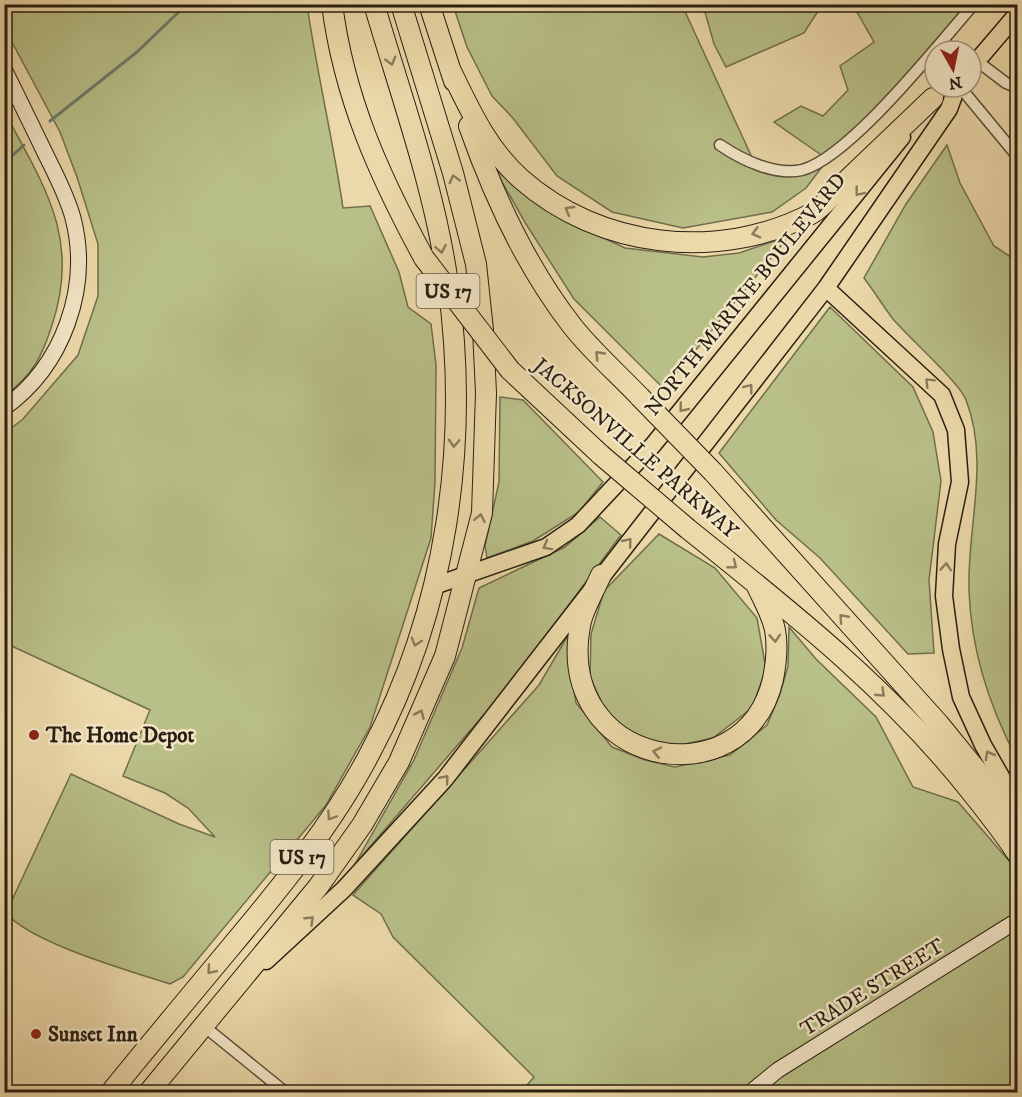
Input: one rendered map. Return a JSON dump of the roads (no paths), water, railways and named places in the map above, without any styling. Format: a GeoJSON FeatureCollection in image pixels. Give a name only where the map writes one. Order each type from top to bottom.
{"type":"FeatureCollection","features":[{"type":"Feature","properties":{"kind":"highway","name":"JACKSONVILLE PARKWAY"},"geometry":{"type":"LineString","coordinates":[[332,4],[342,65],[353,106],[389,191],[424,258],[510,370],[602,455],[882,692],[950,765],[1007,838],[1017,855]]}},
{"type":"Feature","properties":{"kind":"highway","name":"US 17"},"geometry":{"type":"LineString","coordinates":[[111,1092],[279,887],[342,800],[371,752],[407,672],[434,586],[451,498],[455,423],[448,285],[434,213],[374,4]]}},
{"type":"Feature","properties":{"kind":"highway","name":"US 17"},"geometry":{"type":"LineString","coordinates":[[150,1092],[318,887],[362,825],[399,762],[445,656],[482,513],[486,393],[476,264],[453,173],[401,4]]}},
{"type":"Feature","properties":{"kind":"highway","name":"JACKSONVILLE PARKWAY"},"geometry":{"type":"LineString","coordinates":[[429,4],[489,181],[526,256],[574,328],[713,472],[939,724],[1017,821]]}},
{"type":"Feature","properties":{"kind":"highway"},"geometry":{"type":"LineString","coordinates":[[450,69],[483,135],[521,179],[571,213],[619,233],[670,243],[724,241],[767,230],[813,213],[932,99]]}},
{"type":"Feature","properties":{"kind":"highway"},"geometry":{"type":"LineString","coordinates":[[601,575],[582,620],[578,665],[586,698],[606,727],[640,748],[672,756],[722,746],[754,720],[769,696],[776,663],[775,629],[756,584]]}},
{"type":"Feature","properties":{"kind":"main road"},"geometry":{"type":"LineString","coordinates":[[983,54],[1017,13]]}},
{"type":"Feature","properties":{"kind":"main road","name":"NORTH MARINE BOULEVARD"},"geometry":{"type":"LineString","coordinates":[[434,586],[515,560],[546,547],[578,525],[652,445],[932,99]]}},
{"type":"Feature","properties":{"kind":"main road"},"geometry":{"type":"LineString","coordinates":[[236,988],[344,889],[425,802],[498,712],[601,575],[826,288],[949,109],[953,99]]}},
{"type":"Feature","properties":{"kind":"main road"},"geometry":{"type":"LineString","coordinates":[[826,288],[942,395],[956,430],[960,482],[948,544],[944,596],[951,649],[962,697],[983,745],[1017,806]]}},
{"type":"Feature","properties":{"kind":"street"},"geometry":{"type":"LineString","coordinates":[[720,145],[755,164],[775,169],[801,170],[828,159],[861,129],[974,4]]}},
{"type":"Feature","properties":{"kind":"street"},"geometry":{"type":"LineString","coordinates":[[4,69],[68,201],[76,232],[78,275],[72,311],[56,349],[32,385],[4,408]]}},
{"type":"Feature","properties":{"kind":"street"},"geometry":{"type":"LineString","coordinates":[[983,70],[1017,88]]}},
{"type":"Feature","properties":{"kind":"street"},"geometry":{"type":"LineString","coordinates":[[967,99],[1017,157]]}},
{"type":"Feature","properties":{"kind":"street","name":"TRADE STREET"},"geometry":{"type":"LineString","coordinates":[[751,1092],[778,1070],[1017,920]]}},
{"type":"Feature","properties":{"kind":"street"},"geometry":{"type":"LineString","coordinates":[[205,1027],[285,1092]]}},
{"type":"Feature","properties":{"kind":"waterway"},"geometry":{"type":"LineString","coordinates":[[50,121],[137,52],[187,4]]}},
{"type":"Feature","properties":{"kind":"waterway"},"geometry":{"type":"LineString","coordinates":[[4,163],[24,145]]}},
{"type":"Feature","properties":{"kind":"place","name":"The Home Depot"},"geometry":{"type":"Point","coordinates":[34,735]}},
{"type":"Feature","properties":{"kind":"place","name":"Sunset Inn"},"geometry":{"type":"Point","coordinates":[36,1034]}}]}
